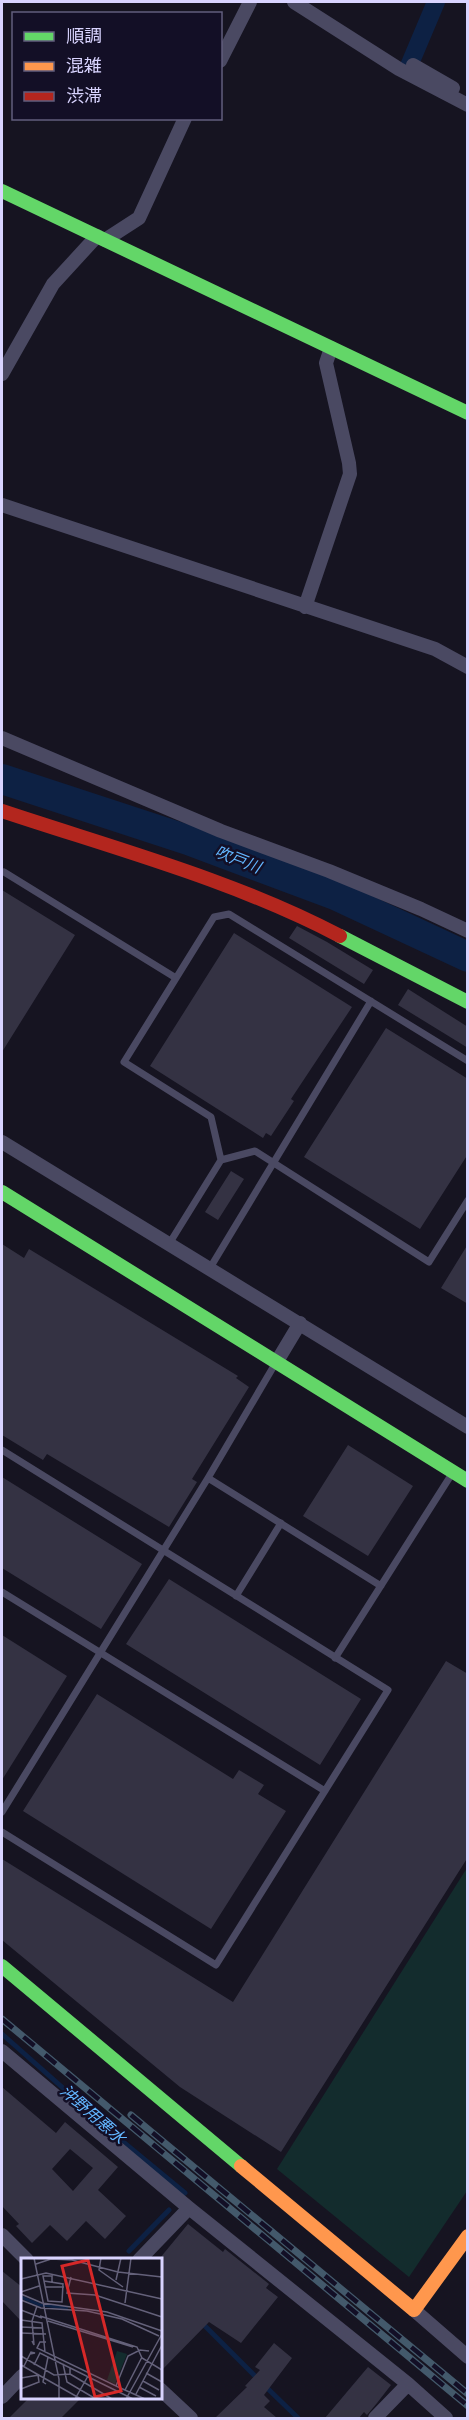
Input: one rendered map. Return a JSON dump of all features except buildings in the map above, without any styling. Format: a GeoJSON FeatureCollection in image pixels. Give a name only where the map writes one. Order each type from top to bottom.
{"type":"FeatureCollection","features":[{"type":"Feature","properties":{"kind":"street"},"geometry":{"type":"LineString","coordinates":[[222,57],[250,2]]}},
{"type":"Feature","properties":{"kind":"street"},"geometry":{"type":"LineString","coordinates":[[294,2],[399,69],[468,105]]}},
{"type":"Feature","properties":{"kind":"street"},"geometry":{"type":"LineString","coordinates":[[413,65],[468,96]]}},
{"type":"Feature","properties":{"kind":"street"},"geometry":{"type":"LineString","coordinates":[[2,374],[53,284],[101,238],[139,218],[184,120]]}},
{"type":"Feature","properties":{"kind":"street"},"geometry":{"type":"LineString","coordinates":[[2,191],[468,413]]}},
{"type":"Feature","properties":{"kind":"street"},"geometry":{"type":"LineString","coordinates":[[305,607],[350,474],[326,363],[331,348]]}},
{"type":"Feature","properties":{"kind":"street"},"geometry":{"type":"LineString","coordinates":[[2,505],[435,649],[468,667]]}},
{"type":"Feature","properties":{"kind":"street"},"geometry":{"type":"LineString","coordinates":[[2,738],[221,831],[330,871],[468,931]]}},
{"type":"Feature","properties":{"kind":"street"},"geometry":{"type":"LineString","coordinates":[[2,811],[247,893],[304,917],[468,1002]]}},
{"type":"Feature","properties":{"kind":"street"},"geometry":{"type":"LineString","coordinates":[[2,1142],[468,1427]]}},
{"type":"Feature","properties":{"kind":"street"},"geometry":{"type":"LineString","coordinates":[[2,1192],[468,1481]]}},
{"type":"Feature","properties":{"kind":"street"},"geometry":{"type":"LineString","coordinates":[[276,1363],[300,1323]]}},
{"type":"Feature","properties":{"kind":"street"},"geometry":{"type":"LineString","coordinates":[[2,1966],[468,2357]]}},
{"type":"Feature","properties":{"kind":"street"},"geometry":{"type":"LineString","coordinates":[[2,2052],[189,2208],[408,2384],[446,2418]]}},
{"type":"Feature","properties":{"kind":"street"},"geometry":{"type":"LineString","coordinates":[[140,2258],[189,2208]]}},
{"type":"Feature","properties":{"kind":"street"},"geometry":{"type":"LineString","coordinates":[[2,2235],[26,2258]]}},
{"type":"Feature","properties":{"kind":"street"},"geometry":{"type":"LineString","coordinates":[[414,2310],[468,2236]]}},
{"type":"Feature","properties":{"kind":"street"},"geometry":{"type":"LineString","coordinates":[[2,2397],[21,2377]]}},
{"type":"Feature","properties":{"kind":"street"},"geometry":{"type":"LineString","coordinates":[[375,2418],[408,2384]]}},
{"type":"Feature","properties":{"kind":"street"},"geometry":{"type":"LineString","coordinates":[[162,2391],[191,2418]]}},
{"type":"Feature","properties":{"kind":"lane"},"geometry":{"type":"LineString","coordinates":[[4,872],[176,978]]}},
{"type":"Feature","properties":{"kind":"lane"},"geometry":{"type":"LineString","coordinates":[[221,1160],[211,1118],[123,1062],[214,917],[229,914],[468,1060]]}},
{"type":"Feature","properties":{"kind":"lane"},"geometry":{"type":"LineString","coordinates":[[210,1268],[371,1001]]}},
{"type":"Feature","properties":{"kind":"lane"},"geometry":{"type":"LineString","coordinates":[[169,1244],[221,1160],[255,1150],[429,1262],[468,1200]]}},
{"type":"Feature","properties":{"kind":"lane"},"geometry":{"type":"LineString","coordinates":[[2,1812],[208,1478],[276,1363]]}},
{"type":"Feature","properties":{"kind":"lane"},"geometry":{"type":"LineString","coordinates":[[2,1450],[388,1690],[216,1965],[2,1832]]}},
{"type":"Feature","properties":{"kind":"lane"},"geometry":{"type":"LineString","coordinates":[[335,1658],[453,1472]]}},
{"type":"Feature","properties":{"kind":"lane"},"geometry":{"type":"LineString","coordinates":[[208,1478],[381,1586]]}},
{"type":"Feature","properties":{"kind":"lane"},"geometry":{"type":"LineString","coordinates":[[236,1596],[281,1523]]}},
{"type":"Feature","properties":{"kind":"lane"},"geometry":{"type":"LineString","coordinates":[[2,1592],[325,1791]]}},
{"type":"Feature","properties":{"kind":"green space"},"geometry":{"type":"Polygon","coordinates":[[[467,1868],[467,2191],[409,2277],[277,2169],[467,1868]]]}},
{"type":"Feature","properties":{"kind":"waterway"},"geometry":{"type":"LineString","coordinates":[[409,66],[436,2]]}},
{"type":"Feature","properties":{"kind":"waterway","name":"吹戸川"},"geometry":{"type":"LineString","coordinates":[[2,779],[188,840],[335,895],[468,957]]}},
{"type":"Feature","properties":{"kind":"waterway","name":"沖野用悪水"},"geometry":{"type":"LineString","coordinates":[[2,2034],[80,2103],[82,2108],[185,2193]]}},
{"type":"Feature","properties":{"kind":"waterway","name":"沖野用悪水"},"geometry":{"type":"LineString","coordinates":[[129,2251],[169,2210]]}},
{"type":"Feature","properties":{"kind":"waterway","name":"沖野用悪水"},"geometry":{"type":"LineString","coordinates":[[201,2322],[258,2379]]}},
{"type":"Feature","properties":{"kind":"waterway","name":"沖野用悪水"},"geometry":{"type":"LineString","coordinates":[[265,2386],[298,2418]]}},
{"type":"Feature","properties":{"kind":"railway"},"geometry":{"type":"LineString","coordinates":[[2,2019],[468,2406]]}},
{"type":"Feature","properties":{"kind":"railway"},"geometry":{"type":"LineString","coordinates":[[131,2115],[468,2394]]}},
{"type":"Feature","properties":{"kind":"traffic: fast"},"geometry":{"type":"LineString","coordinates":[[2,191],[468,413]]}},
{"type":"Feature","properties":{"kind":"traffic: fast"},"geometry":{"type":"LineString","coordinates":[[340,936],[468,1002]]}},
{"type":"Feature","properties":{"kind":"traffic: fast"},"geometry":{"type":"LineString","coordinates":[[2,1192],[468,1481]]}},
{"type":"Feature","properties":{"kind":"traffic: fast"},"geometry":{"type":"LineString","coordinates":[[2,1966],[241,2166]]}},
{"type":"Feature","properties":{"kind":"traffic: slow"},"geometry":{"type":"LineString","coordinates":[[241,2166],[414,2310],[468,2236]]}},
{"type":"Feature","properties":{"kind":"traffic: jam"},"geometry":{"type":"LineString","coordinates":[[2,811],[216,882],[258,898],[340,936]]}}]}
